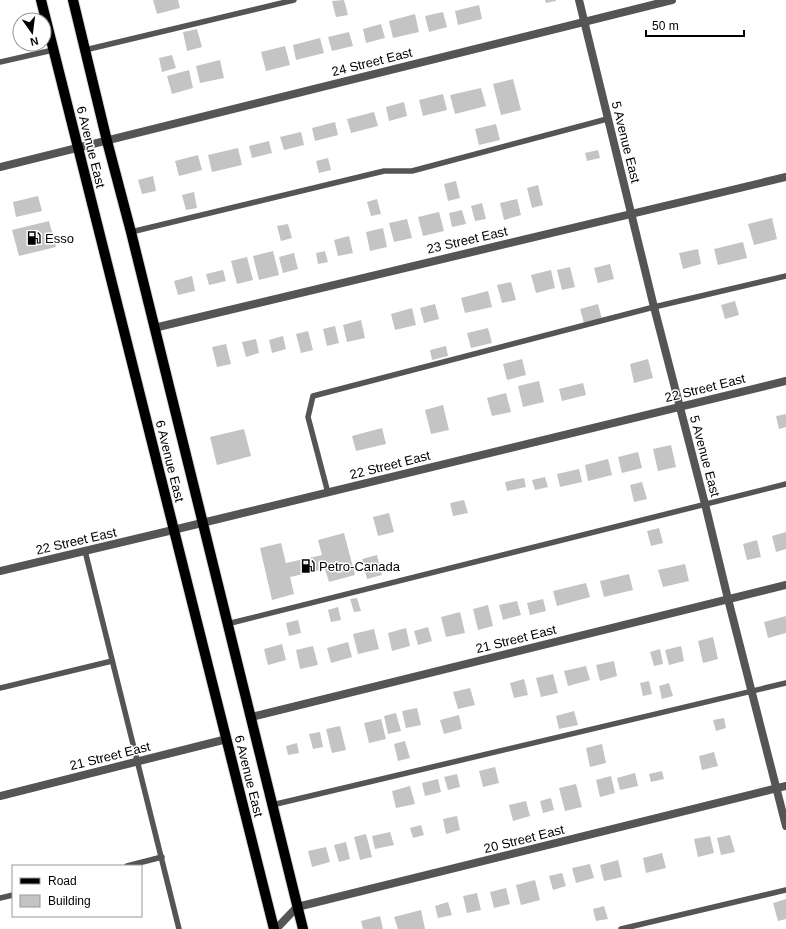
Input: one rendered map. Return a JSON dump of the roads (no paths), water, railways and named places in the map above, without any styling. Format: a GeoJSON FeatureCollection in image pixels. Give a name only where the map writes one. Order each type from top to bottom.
{"type":"FeatureCollection","features":[{"type":"Feature","properties":{"kind":"main road","name":"6 Avenue East"},"geometry":{"type":"LineString","coordinates":[[41,0],[173,530],[275,929]]}},
{"type":"Feature","properties":{"kind":"main road","name":"6 Avenue East"},"geometry":{"type":"LineString","coordinates":[[74,0],[107,142],[131,232],[302,929]]}},
{"type":"Feature","properties":{"kind":"street","name":"5 Avenue East"},"geometry":{"type":"LineString","coordinates":[[579,0],[654,307],[786,826]]}},
{"type":"Feature","properties":{"kind":"street","name":"24 Street East"},"geometry":{"type":"LineString","coordinates":[[0,167],[79,149],[672,0]]}},
{"type":"Feature","properties":{"kind":"street","name":"23 Street East"},"geometry":{"type":"LineString","coordinates":[[154,328],[786,177]]}},
{"type":"Feature","properties":{"kind":"street","name":"22 Street East"},"geometry":{"type":"LineString","coordinates":[[0,571],[328,493],[786,381]]}},
{"type":"Feature","properties":{"kind":"street","name":"21 Street East"},"geometry":{"type":"LineString","coordinates":[[251,717],[786,585]]}},
{"type":"Feature","properties":{"kind":"street","name":"21 Street East"},"geometry":{"type":"LineString","coordinates":[[0,796],[227,739]]}},
{"type":"Feature","properties":{"kind":"street","name":"20 Street East"},"geometry":{"type":"LineString","coordinates":[[297,907],[786,786]]}},
{"type":"Feature","properties":{"kind":"street"},"geometry":{"type":"LineString","coordinates":[[275,929],[297,907]]}},
{"type":"Feature","properties":{"kind":"lane"},"geometry":{"type":"LineString","coordinates":[[85,50],[294,0]]}},
{"type":"Feature","properties":{"kind":"lane"},"geometry":{"type":"LineString","coordinates":[[0,62],[53,50]]}},
{"type":"Feature","properties":{"kind":"lane"},"geometry":{"type":"LineString","coordinates":[[131,232],[384,171],[412,171],[607,119]]}},
{"type":"Feature","properties":{"kind":"lane"},"geometry":{"type":"LineString","coordinates":[[328,493],[308,417],[313,396],[654,307],[786,276]]}},
{"type":"Feature","properties":{"kind":"lane"},"geometry":{"type":"LineString","coordinates":[[227,624],[786,484]]}},
{"type":"Feature","properties":{"kind":"lane"},"geometry":{"type":"LineString","coordinates":[[85,551],[180,929]]}},
{"type":"Feature","properties":{"kind":"lane"},"geometry":{"type":"LineString","coordinates":[[0,688],[112,661]]}},
{"type":"Feature","properties":{"kind":"lane"},"geometry":{"type":"LineString","coordinates":[[272,805],[786,683]]}},
{"type":"Feature","properties":{"kind":"lane"},"geometry":{"type":"LineString","coordinates":[[131,865],[162,857]]}},
{"type":"Feature","properties":{"kind":"lane"},"geometry":{"type":"LineString","coordinates":[[621,929],[786,890]]}},
{"type":"Feature","properties":{"kind":"lane"},"geometry":{"type":"LineString","coordinates":[[0,898],[12,895]]}},
{"type":"Feature","properties":{"kind":"place","name":"Esso"},"geometry":{"type":"Point","coordinates":[34,238]}},
{"type":"Feature","properties":{"kind":"place","name":"Petro-Canada"},"geometry":{"type":"Point","coordinates":[308,566]}}]}
